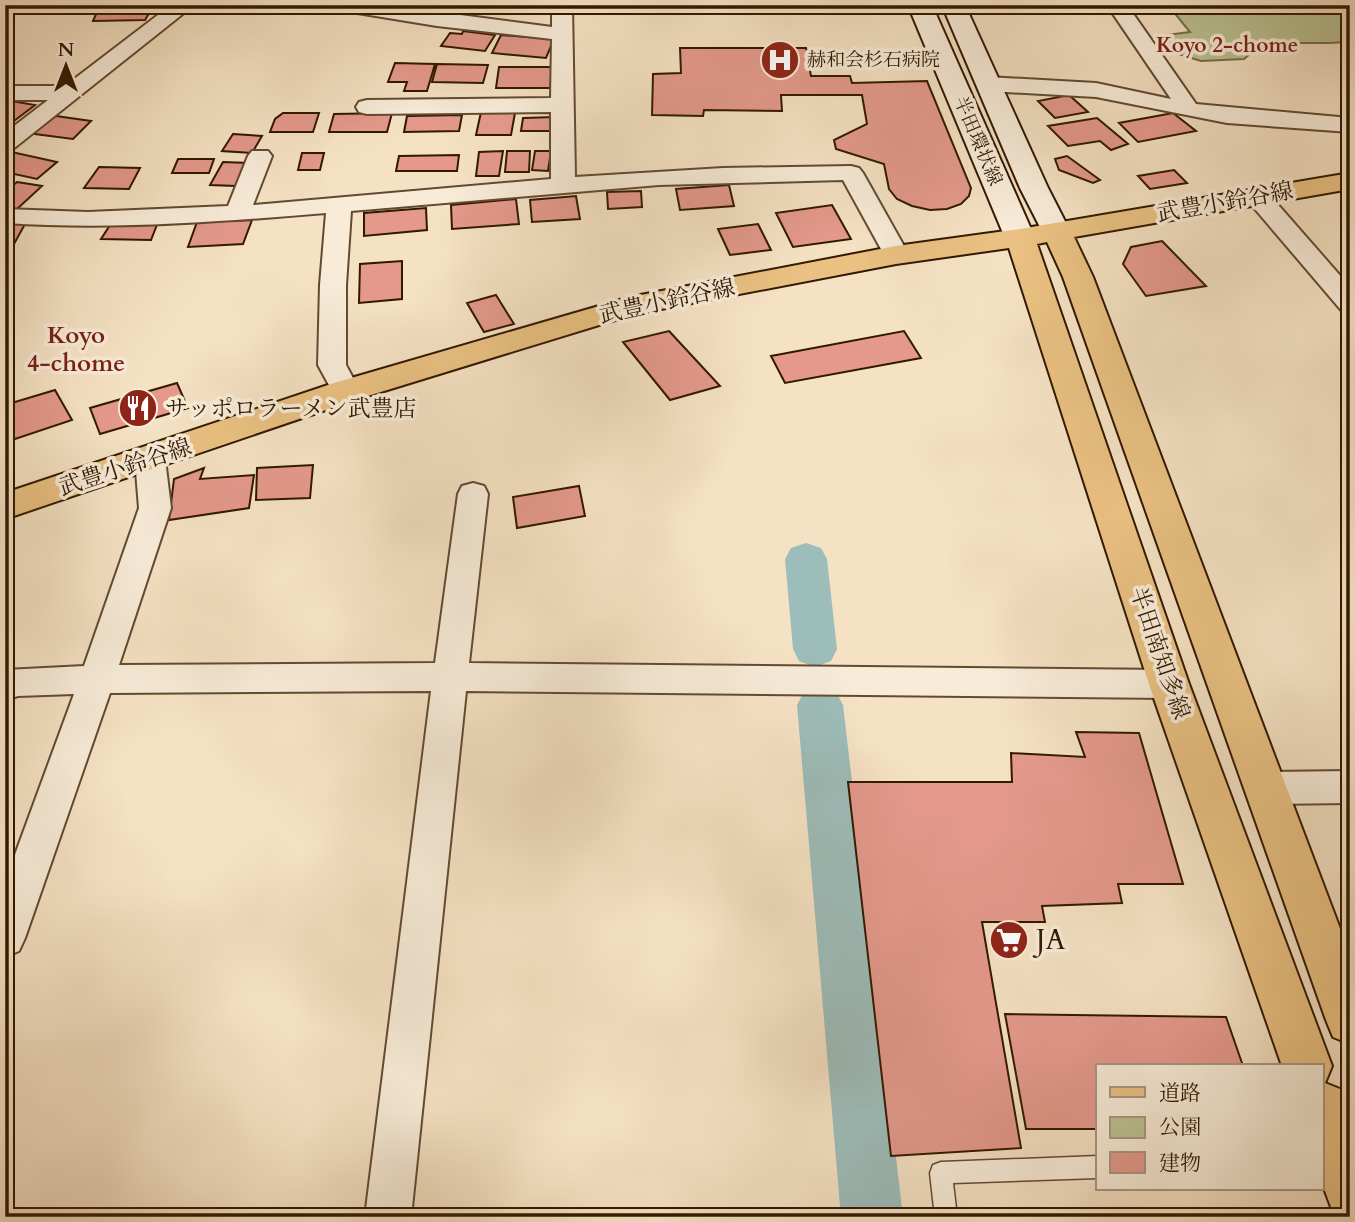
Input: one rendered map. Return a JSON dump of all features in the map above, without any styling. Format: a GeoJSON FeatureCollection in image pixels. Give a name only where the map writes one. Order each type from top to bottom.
{"type":"FeatureCollection","features":[{"type":"Feature","properties":{"kind":"main road","name":"半田環状線"},"geometry":{"type":"LineString","coordinates":[[920,5],[1038,234]]}},
{"type":"Feature","properties":{"kind":"main road","name":"半田環状線"},"geometry":{"type":"LineString","coordinates":[[953,5],[1034,188],[1038,234]]}},
{"type":"Feature","properties":{"kind":"main road","name":"武豊小鈴谷線"},"geometry":{"type":"LineString","coordinates":[[5,506],[346,391],[629,306],[896,256],[1350,181]]}},
{"type":"Feature","properties":{"kind":"main road","name":"半田南知多線"},"geometry":{"type":"LineString","coordinates":[[1038,234],[1169,684],[1306,1064]]}},
{"type":"Feature","properties":{"kind":"main road"},"geometry":{"type":"LineString","coordinates":[[1038,234],[1083,290],[1350,1020]]}},
{"type":"Feature","properties":{"kind":"main road"},"geometry":{"type":"LineString","coordinates":[[1324,1115],[1337,1168]]}},
{"type":"Feature","properties":{"kind":"street"},"geometry":{"type":"LineString","coordinates":[[5,144],[184,5]]}},
{"type":"Feature","properties":{"kind":"street"},"geometry":{"type":"LineString","coordinates":[[345,5],[437,20],[562,34]]}},
{"type":"Feature","properties":{"kind":"street"},"geometry":{"type":"LineString","coordinates":[[562,5],[563,185]]}},
{"type":"Feature","properties":{"kind":"street"},"geometry":{"type":"LineString","coordinates":[[1117,5],[1189,110]]}},
{"type":"Feature","properties":{"kind":"street"},"geometry":{"type":"LineString","coordinates":[[988,84],[1096,90],[1227,116],[1350,125]]}},
{"type":"Feature","properties":{"kind":"street"},"geometry":{"type":"LineString","coordinates":[[5,93],[71,93]]}},
{"type":"Feature","properties":{"kind":"street"},"geometry":{"type":"LineString","coordinates":[[367,107],[563,105]]}},
{"type":"Feature","properties":{"kind":"street"},"geometry":{"type":"LineString","coordinates":[[237,214],[260,156]]}},
{"type":"Feature","properties":{"kind":"street"},"geometry":{"type":"LineString","coordinates":[[5,216],[44,219],[237,214],[563,185],[761,172],[851,173],[896,256]]}},
{"type":"Feature","properties":{"kind":"street"},"geometry":{"type":"LineString","coordinates":[[1258,197],[1350,304]]}},
{"type":"Feature","properties":{"kind":"street"},"geometry":{"type":"LineString","coordinates":[[339,205],[333,285],[332,365],[346,391]]}},
{"type":"Feature","properties":{"kind":"street"},"geometry":{"type":"LineString","coordinates":[[5,939],[155,508],[150,459]]}},
{"type":"Feature","properties":{"kind":"street"},"geometry":{"type":"LineString","coordinates":[[388,1217],[473,494]]}},
{"type":"Feature","properties":{"kind":"street"},"geometry":{"type":"LineString","coordinates":[[5,686],[10,682],[97,679],[450,677],[1169,684]]}},
{"type":"Feature","properties":{"kind":"street"},"geometry":{"type":"LineString","coordinates":[[1264,788],[1350,787]]}},
{"type":"Feature","properties":{"kind":"lane"},"geometry":{"type":"LineString","coordinates":[[946,1217],[941,1173],[1096,1167]]}},
{"type":"Feature","properties":{"kind":"green space"},"geometry":{"type":"Polygon","coordinates":[[[1168,5],[1350,5],[1350,41],[1280,44],[1254,51],[1244,59],[1201,61],[1156,47],[1159,36],[1190,32],[1168,5]]]}},
{"type":"Feature","properties":{"kind":"building"},"geometry":{"type":"Polygon","coordinates":[[[100,5],[154,5],[145,20],[93,21],[100,5]]]}},
{"type":"Feature","properties":{"kind":"building"},"geometry":{"type":"Polygon","coordinates":[[[463,31],[495,35],[485,51],[441,46],[450,33],[462,34],[463,31]]]}},
{"type":"Feature","properties":{"kind":"building"},"geometry":{"type":"Polygon","coordinates":[[[501,35],[554,39],[546,58],[492,53],[501,35]]]}},
{"type":"Feature","properties":{"kind":"building"},"geometry":{"type":"Polygon","coordinates":[[[680,48],[806,48],[811,76],[850,76],[852,83],[927,81],[971,188],[969,196],[961,204],[947,209],[930,210],[912,206],[897,199],[889,189],[884,164],[836,149],[834,140],[867,124],[862,95],[781,95],[782,111],[704,110],[703,116],[652,115],[653,74],[681,73],[680,48]]]}},
{"type":"Feature","properties":{"kind":"building"},"geometry":{"type":"Polygon","coordinates":[[[395,63],[435,64],[427,91],[404,91],[407,82],[388,82],[395,63]]]}},
{"type":"Feature","properties":{"kind":"building"},"geometry":{"type":"Polygon","coordinates":[[[437,64],[488,65],[483,83],[432,82],[437,64]]]}},
{"type":"Feature","properties":{"kind":"building"},"geometry":{"type":"Polygon","coordinates":[[[499,67],[553,67],[550,88],[496,88],[499,67]]]}},
{"type":"Feature","properties":{"kind":"building"},"geometry":{"type":"Polygon","coordinates":[[[1069,95],[1088,112],[1055,118],[1038,101],[1069,95]]]}},
{"type":"Feature","properties":{"kind":"building"},"geometry":{"type":"Polygon","coordinates":[[[5,100],[35,105],[14,121],[5,119],[5,100]]]}},
{"type":"Feature","properties":{"kind":"building"},"geometry":{"type":"Polygon","coordinates":[[[481,112],[515,113],[511,135],[476,135],[481,112]]]}},
{"type":"Feature","properties":{"kind":"building"},"geometry":{"type":"Polygon","coordinates":[[[283,113],[319,113],[313,132],[270,132],[275,119],[283,113]]]}},
{"type":"Feature","properties":{"kind":"building"},"geometry":{"type":"Polygon","coordinates":[[[392,113],[387,132],[329,132],[334,114],[392,113]]]}},
{"type":"Feature","properties":{"kind":"building"},"geometry":{"type":"Polygon","coordinates":[[[1173,113],[1196,131],[1138,142],[1119,123],[1173,113]]]}},
{"type":"Feature","properties":{"kind":"building"},"geometry":{"type":"Polygon","coordinates":[[[49,115],[91,121],[73,139],[27,133],[49,115]]]}},
{"type":"Feature","properties":{"kind":"building"},"geometry":{"type":"Polygon","coordinates":[[[462,115],[459,131],[404,132],[407,116],[462,115]]]}},
{"type":"Feature","properties":{"kind":"building"},"geometry":{"type":"Polygon","coordinates":[[[554,117],[553,131],[521,131],[523,118],[554,117]]]}},
{"type":"Feature","properties":{"kind":"building"},"geometry":{"type":"Polygon","coordinates":[[[1097,118],[1128,144],[1111,150],[1100,141],[1068,146],[1048,126],[1097,118]]]}},
{"type":"Feature","properties":{"kind":"building"},"geometry":{"type":"Polygon","coordinates":[[[233,134],[262,136],[252,153],[222,151],[233,134]]]}},
{"type":"Feature","properties":{"kind":"building"},"geometry":{"type":"Polygon","coordinates":[[[7,151],[57,162],[37,179],[5,172],[7,151]]]}},
{"type":"Feature","properties":{"kind":"building"},"geometry":{"type":"Polygon","coordinates":[[[503,151],[499,176],[476,176],[479,152],[503,151]]]}},
{"type":"Feature","properties":{"kind":"building"},"geometry":{"type":"Polygon","coordinates":[[[507,151],[530,151],[529,172],[505,172],[507,151]]]}},
{"type":"Feature","properties":{"kind":"building"},"geometry":{"type":"Polygon","coordinates":[[[535,151],[551,151],[548,171],[532,170],[535,151]]]}},
{"type":"Feature","properties":{"kind":"building"},"geometry":{"type":"Polygon","coordinates":[[[302,153],[324,153],[320,170],[298,170],[302,153]]]}},
{"type":"Feature","properties":{"kind":"building"},"geometry":{"type":"Polygon","coordinates":[[[459,155],[457,171],[396,171],[399,156],[459,155]]]}},
{"type":"Feature","properties":{"kind":"building"},"geometry":{"type":"Polygon","coordinates":[[[1067,156],[1100,180],[1093,183],[1059,170],[1055,159],[1067,156]]]}},
{"type":"Feature","properties":{"kind":"building"},"geometry":{"type":"Polygon","coordinates":[[[178,159],[214,159],[209,173],[172,173],[178,159]]]}},
{"type":"Feature","properties":{"kind":"building"},"geometry":{"type":"Polygon","coordinates":[[[223,162],[249,163],[236,186],[210,185],[223,162]]]}},
{"type":"Feature","properties":{"kind":"building"},"geometry":{"type":"Polygon","coordinates":[[[99,167],[140,168],[129,189],[84,188],[99,167]]]}},
{"type":"Feature","properties":{"kind":"building"},"geometry":{"type":"Polygon","coordinates":[[[1174,170],[1187,183],[1150,189],[1138,176],[1174,170]]]}},
{"type":"Feature","properties":{"kind":"building"},"geometry":{"type":"Polygon","coordinates":[[[17,182],[42,186],[17,209],[5,208],[5,192],[17,182]]]}},
{"type":"Feature","properties":{"kind":"building"},"geometry":{"type":"Polygon","coordinates":[[[729,185],[734,206],[680,210],[676,189],[729,185]]]}},
{"type":"Feature","properties":{"kind":"building"},"geometry":{"type":"Polygon","coordinates":[[[641,191],[642,207],[608,209],[607,192],[641,191]]]}},
{"type":"Feature","properties":{"kind":"building"},"geometry":{"type":"Polygon","coordinates":[[[576,196],[580,219],[532,222],[530,200],[576,196]]]}},
{"type":"Feature","properties":{"kind":"building"},"geometry":{"type":"Polygon","coordinates":[[[516,199],[519,224],[452,229],[451,205],[516,199]]]}},
{"type":"Feature","properties":{"kind":"building"},"geometry":{"type":"Polygon","coordinates":[[[832,205],[851,239],[793,247],[776,213],[832,205]]]}},
{"type":"Feature","properties":{"kind":"building"},"geometry":{"type":"Polygon","coordinates":[[[426,208],[427,230],[364,236],[364,213],[426,208]]]}},
{"type":"Feature","properties":{"kind":"building"},"geometry":{"type":"Polygon","coordinates":[[[252,220],[243,244],[188,247],[197,222],[252,220]]]}},
{"type":"Feature","properties":{"kind":"building"},"geometry":{"type":"Polygon","coordinates":[[[112,222],[158,222],[151,240],[101,239],[112,222]]]}},
{"type":"Feature","properties":{"kind":"building"},"geometry":{"type":"Polygon","coordinates":[[[5,224],[25,224],[14,244],[5,244],[5,224]]]}},
{"type":"Feature","properties":{"kind":"building"},"geometry":{"type":"Polygon","coordinates":[[[758,224],[771,250],[730,255],[718,229],[758,224]]]}},
{"type":"Feature","properties":{"kind":"building"},"geometry":{"type":"Polygon","coordinates":[[[1162,241],[1206,286],[1146,296],[1123,264],[1131,247],[1162,241]]]}},
{"type":"Feature","properties":{"kind":"building"},"geometry":{"type":"Polygon","coordinates":[[[402,261],[402,299],[359,303],[360,264],[402,261]]]}},
{"type":"Feature","properties":{"kind":"building"},"geometry":{"type":"Polygon","coordinates":[[[496,295],[514,324],[484,332],[467,303],[496,295]]]}},
{"type":"Feature","properties":{"kind":"building"},"geometry":{"type":"Polygon","coordinates":[[[669,331],[720,386],[670,400],[623,342],[669,331]]]}},
{"type":"Feature","properties":{"kind":"building"},"geometry":{"type":"Polygon","coordinates":[[[904,331],[921,358],[785,383],[771,356],[904,331]]]}},
{"type":"Feature","properties":{"kind":"building"},"geometry":{"type":"Polygon","coordinates":[[[177,383],[188,408],[100,434],[90,408],[177,383]]]}},
{"type":"Feature","properties":{"kind":"building"},"geometry":{"type":"Polygon","coordinates":[[[55,390],[72,420],[12,440],[5,424],[5,405],[55,390]]]}},
{"type":"Feature","properties":{"kind":"building"},"geometry":{"type":"Polygon","coordinates":[[[313,465],[310,498],[256,500],[257,468],[313,465]]]}},
{"type":"Feature","properties":{"kind":"building"},"geometry":{"type":"Polygon","coordinates":[[[204,468],[200,479],[254,475],[249,508],[169,520],[174,479],[204,468]]]}},
{"type":"Feature","properties":{"kind":"building"},"geometry":{"type":"Polygon","coordinates":[[[579,486],[585,516],[517,528],[513,497],[579,486]]]}},
{"type":"Feature","properties":{"kind":"building"},"geometry":{"type":"Polygon","coordinates":[[[1076,732],[1139,733],[1183,884],[1118,884],[1122,903],[1042,906],[1045,922],[982,922],[1021,1148],[891,1156],[848,782],[1012,782],[1011,753],[1085,757],[1076,732]]]}},
{"type":"Feature","properties":{"kind":"building"},"geometry":{"type":"Polygon","coordinates":[[[1005,1014],[1226,1017],[1242,1064],[1096,1064],[1096,1129],[1026,1129],[1005,1014]]]}},
{"type":"Feature","properties":{"kind":"waterway"},"geometry":{"type":"LineString","coordinates":[[806,559],[815,649]]}},
{"type":"Feature","properties":{"kind":"waterway"},"geometry":{"type":"LineString","coordinates":[[820,705],[872,1217]]}},
{"type":"Feature","properties":{"kind":"place","name":"赫和会杉石病院"},"geometry":{"type":"Point","coordinates":[780,60]}},
{"type":"Feature","properties":{"kind":"place","name":"サッポロラーメン武豊店"},"geometry":{"type":"Point","coordinates":[138,408]}},
{"type":"Feature","properties":{"kind":"place","name":"JA"},"geometry":{"type":"Point","coordinates":[1009,940]}},
{"type":"Feature","properties":{"kind":"district","name":"Koyo 2-chome"},"geometry":{"type":"Point","coordinates":[1227,45]}},
{"type":"Feature","properties":{"kind":"district","name":"Koyo 4-chome"},"geometry":{"type":"Point","coordinates":[76,349]}}]}
